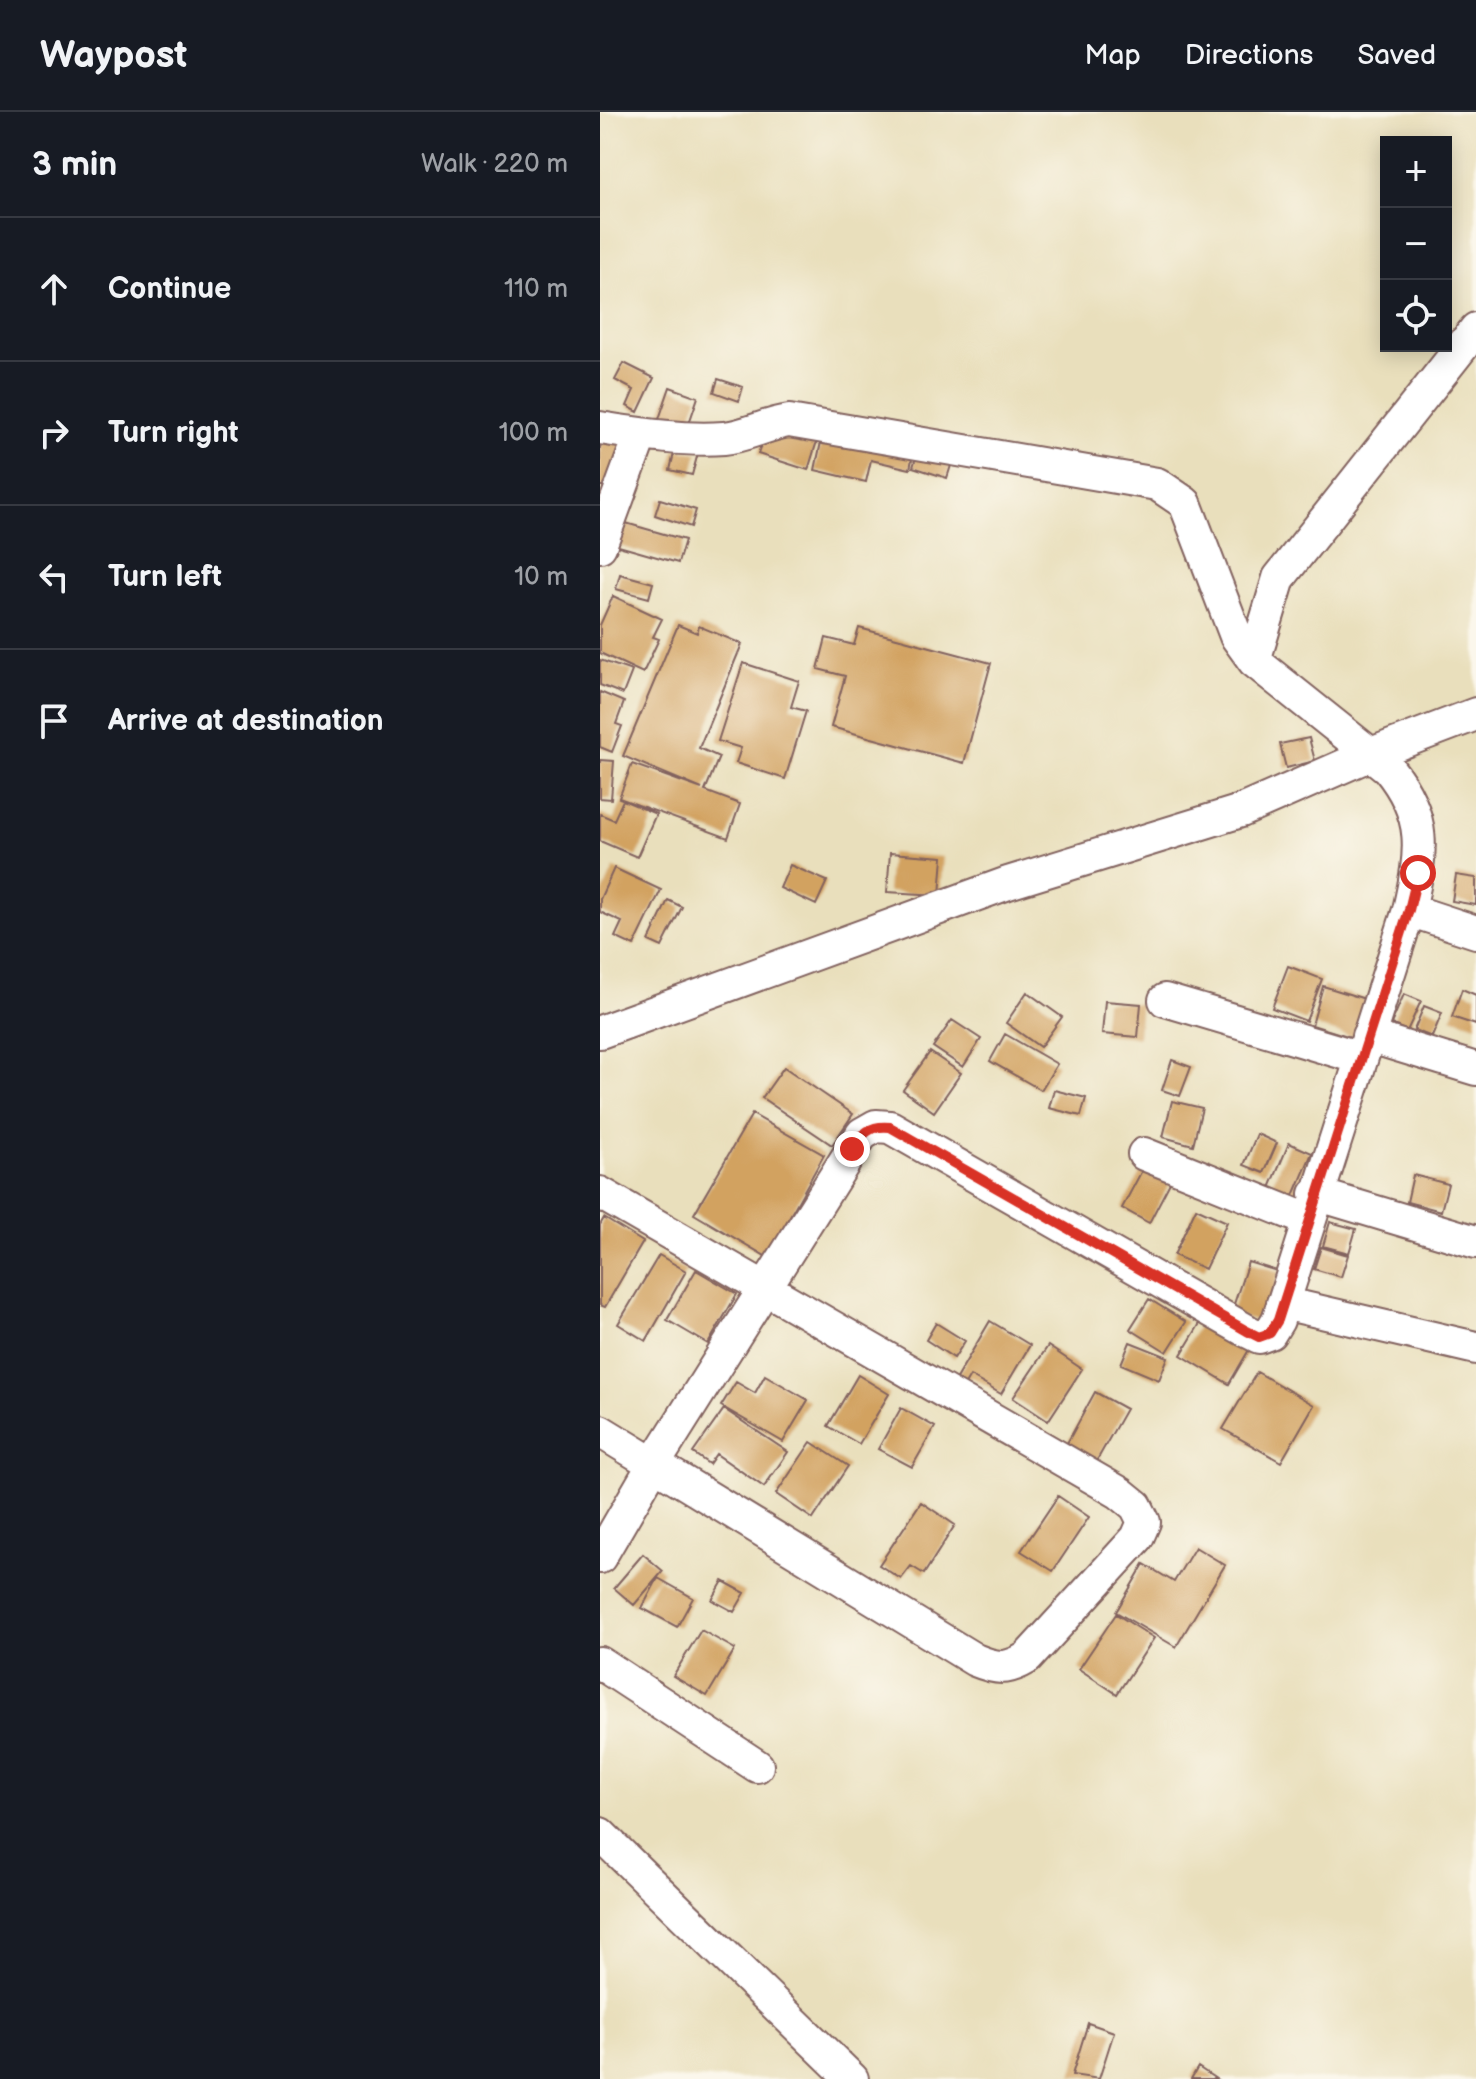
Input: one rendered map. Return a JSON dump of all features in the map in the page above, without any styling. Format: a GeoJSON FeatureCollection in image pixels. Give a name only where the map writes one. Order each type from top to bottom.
{"type":"FeatureCollection","features":[{"type":"Feature","properties":{"kind":"street"},"geometry":{"type":"LineString","coordinates":[[1254,661],[1279,578],[1476,329]]}},
{"type":"Feature","properties":{"kind":"street"},"geometry":{"type":"LineString","coordinates":[[600,428],[641,434],[724,438],[764,425],[789,421],[1157,484],[1185,503],[1236,636],[1254,661],[1371,754],[1410,802],[1421,851],[1409,910],[1283,1303],[1270,1333],[1259,1337],[890,1127],[876,1126],[862,1134],[654,1464],[600,1557]]}},
{"type":"Feature","properties":{"kind":"street"},"geometry":{"type":"LineString","coordinates":[[600,546],[641,434]]}},
{"type":"Feature","properties":{"kind":"street"},"geometry":{"type":"LineString","coordinates":[[600,1032],[1008,883],[1241,811],[1371,754],[1476,714]]}},
{"type":"Feature","properties":{"kind":"street"},"geometry":{"type":"LineString","coordinates":[[1409,910],[1476,932]]}},
{"type":"Feature","properties":{"kind":"street"},"geometry":{"type":"LineString","coordinates":[[1165,1000],[1364,1047],[1476,1069]]}},
{"type":"Feature","properties":{"kind":"street"},"geometry":{"type":"LineString","coordinates":[[1144,1154],[1312,1207],[1476,1242]]}},
{"type":"Feature","properties":{"kind":"street"},"geometry":{"type":"LineString","coordinates":[[600,1193],[1120,1493],[1136,1506],[1144,1522],[1137,1538],[1027,1658],[1010,1668],[994,1668],[962,1652],[600,1431]]}},
{"type":"Feature","properties":{"kind":"street"},"geometry":{"type":"LineString","coordinates":[[1283,1303],[1476,1348]]}},
{"type":"Feature","properties":{"kind":"street"},"geometry":{"type":"LineString","coordinates":[[600,1663],[757,1766]]}},
{"type":"Feature","properties":{"kind":"street"},"geometry":{"type":"LineString","coordinates":[[600,1834],[852,2079]]}},
{"type":"Feature","properties":{"kind":"building"},"geometry":{"type":"Polygon","coordinates":[[[624,363],[654,378],[638,412],[627,406],[634,390],[615,380],[624,363]]]}},
{"type":"Feature","properties":{"kind":"building"},"geometry":{"type":"Polygon","coordinates":[[[718,379],[743,387],[739,401],[714,392],[718,379]]]}},
{"type":"Feature","properties":{"kind":"building"},"geometry":{"type":"Polygon","coordinates":[[[670,387],[698,397],[686,432],[658,422],[670,387]]]}},
{"type":"Feature","properties":{"kind":"building"},"geometry":{"type":"Polygon","coordinates":[[[768,425],[817,441],[808,470],[758,454],[768,425]]]}},
{"type":"Feature","properties":{"kind":"building"},"geometry":{"type":"Polygon","coordinates":[[[824,428],[914,448],[910,469],[871,460],[866,482],[815,470],[824,428]]]}},
{"type":"Feature","properties":{"kind":"building"},"geometry":{"type":"Polygon","coordinates":[[[606,435],[632,449],[610,490],[600,485],[600,446],[606,435]]]}},
{"type":"Feature","properties":{"kind":"building"},"geometry":{"type":"Polygon","coordinates":[[[920,445],[954,456],[947,478],[913,467],[920,445]]]}},
{"type":"Feature","properties":{"kind":"building"},"geometry":{"type":"Polygon","coordinates":[[[675,449],[698,453],[692,475],[670,470],[675,449]]]}},
{"type":"Feature","properties":{"kind":"building"},"geometry":{"type":"Polygon","coordinates":[[[660,499],[696,510],[691,527],[655,515],[660,499]]]}},
{"type":"Feature","properties":{"kind":"building"},"geometry":{"type":"Polygon","coordinates":[[[622,522],[685,540],[678,563],[615,545],[622,522]]]}},
{"type":"Feature","properties":{"kind":"building"},"geometry":{"type":"Polygon","coordinates":[[[620,574],[653,583],[649,598],[616,589],[620,574]]]}},
{"type":"Feature","properties":{"kind":"building"},"geometry":{"type":"Polygon","coordinates":[[[613,596],[662,619],[653,637],[659,639],[643,673],[600,653],[600,625],[613,596]]]}},
{"type":"Feature","properties":{"kind":"building"},"geometry":{"type":"Polygon","coordinates":[[[678,625],[697,633],[699,626],[742,644],[699,748],[719,757],[705,791],[740,804],[728,838],[619,798],[632,764],[702,789],[623,756],[678,625]]]}},
{"type":"Feature","properties":{"kind":"building"},"geometry":{"type":"Polygon","coordinates":[[[859,628],[991,663],[964,763],[831,727],[845,676],[818,669],[826,638],[854,645],[859,628]]]}},
{"type":"Feature","properties":{"kind":"building"},"geometry":{"type":"Polygon","coordinates":[[[600,660],[632,671],[623,694],[600,685],[600,660]]]}},
{"type":"Feature","properties":{"kind":"building"},"geometry":{"type":"Polygon","coordinates":[[[743,663],[799,681],[791,707],[806,711],[785,779],[736,763],[741,748],[718,741],[743,663]]]}},
{"type":"Feature","properties":{"kind":"building"},"geometry":{"type":"Polygon","coordinates":[[[600,692],[624,702],[616,724],[622,726],[612,752],[600,747],[600,692]]]}},
{"type":"Feature","properties":{"kind":"building"},"geometry":{"type":"Polygon","coordinates":[[[1309,738],[1315,761],[1286,768],[1280,744],[1309,738]]]}},
{"type":"Feature","properties":{"kind":"building"},"geometry":{"type":"Polygon","coordinates":[[[600,760],[614,761],[611,799],[600,798],[600,760]]]}},
{"type":"Feature","properties":{"kind":"building"},"geometry":{"type":"Polygon","coordinates":[[[623,800],[656,814],[637,857],[600,841],[600,814],[614,820],[623,800]]]}},
{"type":"Feature","properties":{"kind":"building"},"geometry":{"type":"Polygon","coordinates":[[[890,853],[943,857],[940,895],[887,892],[890,853]]]}},
{"type":"Feature","properties":{"kind":"building"},"geometry":{"type":"Polygon","coordinates":[[[790,865],[827,881],[816,905],[780,888],[790,865]]]}},
{"type":"Feature","properties":{"kind":"building"},"geometry":{"type":"Polygon","coordinates":[[[614,868],[661,890],[634,946],[615,937],[622,922],[600,912],[600,899],[614,868]]]}},
{"type":"Feature","properties":{"kind":"building"},"geometry":{"type":"Polygon","coordinates":[[[1456,875],[1476,878],[1476,905],[1452,901],[1456,875]]]}},
{"type":"Feature","properties":{"kind":"building"},"geometry":{"type":"Polygon","coordinates":[[[668,900],[682,907],[662,947],[649,941],[668,900]]]}},
{"type":"Feature","properties":{"kind":"building"},"geometry":{"type":"Polygon","coordinates":[[[1288,966],[1322,979],[1306,1021],[1272,1008],[1288,966]]]}},
{"type":"Feature","properties":{"kind":"building"},"geometry":{"type":"Polygon","coordinates":[[[1323,986],[1365,999],[1354,1038],[1312,1025],[1323,986]]]}},
{"type":"Feature","properties":{"kind":"building"},"geometry":{"type":"Polygon","coordinates":[[[1462,989],[1476,995],[1476,1025],[1452,1017],[1462,989]]]}},
{"type":"Feature","properties":{"kind":"building"},"geometry":{"type":"Polygon","coordinates":[[[1027,992],[1062,1017],[1040,1047],[1006,1023],[1027,992]]]}},
{"type":"Feature","properties":{"kind":"building"},"geometry":{"type":"Polygon","coordinates":[[[1404,994],[1421,1001],[1407,1031],[1391,1024],[1404,994]]]}},
{"type":"Feature","properties":{"kind":"building"},"geometry":{"type":"Polygon","coordinates":[[[1105,1001],[1141,1004],[1138,1037],[1102,1034],[1105,1001]]]}},
{"type":"Feature","properties":{"kind":"building"},"geometry":{"type":"Polygon","coordinates":[[[1424,1006],[1442,1013],[1432,1037],[1414,1030],[1424,1006]]]}},
{"type":"Feature","properties":{"kind":"building"},"geometry":{"type":"Polygon","coordinates":[[[952,1020],[981,1039],[963,1067],[933,1047],[952,1020]]]}},
{"type":"Feature","properties":{"kind":"building"},"geometry":{"type":"Polygon","coordinates":[[[1005,1034],[1057,1064],[1041,1090],[990,1061],[1005,1034]]]}},
{"type":"Feature","properties":{"kind":"building"},"geometry":{"type":"Polygon","coordinates":[[[930,1052],[961,1073],[934,1112],[903,1090],[930,1052]]]}},
{"type":"Feature","properties":{"kind":"building"},"geometry":{"type":"Polygon","coordinates":[[[1172,1060],[1191,1067],[1180,1096],[1162,1090],[1172,1060]]]}},
{"type":"Feature","properties":{"kind":"building"},"geometry":{"type":"Polygon","coordinates":[[[784,1067],[853,1114],[832,1145],[762,1098],[784,1067]]]}},
{"type":"Feature","properties":{"kind":"building"},"geometry":{"type":"Polygon","coordinates":[[[1054,1090],[1086,1098],[1081,1116],[1049,1108],[1054,1090]]]}},
{"type":"Feature","properties":{"kind":"building"},"geometry":{"type":"Polygon","coordinates":[[[1172,1101],[1202,1108],[1193,1145],[1163,1137],[1172,1101]]]}},
{"type":"Feature","properties":{"kind":"building"},"geometry":{"type":"Polygon","coordinates":[[[752,1114],[824,1155],[767,1257],[694,1214],[752,1114]]]}},
{"type":"Feature","properties":{"kind":"building"},"geometry":{"type":"Polygon","coordinates":[[[1257,1134],[1277,1143],[1264,1173],[1244,1165],[1257,1134]]]}},
{"type":"Feature","properties":{"kind":"building"},"geometry":{"type":"Polygon","coordinates":[[[1289,1143],[1312,1153],[1293,1198],[1270,1188],[1289,1143]]]}},
{"type":"Feature","properties":{"kind":"building"},"geometry":{"type":"Polygon","coordinates":[[[1147,1161],[1174,1175],[1149,1223],[1122,1208],[1147,1161]]]}},
{"type":"Feature","properties":{"kind":"building"},"geometry":{"type":"Polygon","coordinates":[[[1413,1175],[1448,1184],[1441,1211],[1407,1202],[1413,1175]]]}},
{"type":"Feature","properties":{"kind":"building"},"geometry":{"type":"Polygon","coordinates":[[[1196,1208],[1227,1222],[1205,1269],[1174,1255],[1196,1208]]]}},
{"type":"Feature","properties":{"kind":"building"},"geometry":{"type":"Polygon","coordinates":[[[604,1218],[643,1242],[605,1307],[600,1305],[600,1225],[604,1218]]]}},
{"type":"Feature","properties":{"kind":"building"},"geometry":{"type":"Polygon","coordinates":[[[1330,1222],[1356,1229],[1349,1253],[1323,1246],[1330,1222]]]}},
{"type":"Feature","properties":{"kind":"building"},"geometry":{"type":"Polygon","coordinates":[[[1321,1247],[1348,1255],[1341,1277],[1314,1269],[1321,1247]]]}},
{"type":"Feature","properties":{"kind":"building"},"geometry":{"type":"Polygon","coordinates":[[[659,1255],[686,1271],[646,1341],[618,1324],[659,1255]]]}},
{"type":"Feature","properties":{"kind":"building"},"geometry":{"type":"Polygon","coordinates":[[[1248,1262],[1280,1272],[1263,1323],[1231,1313],[1248,1262]]]}},
{"type":"Feature","properties":{"kind":"building"},"geometry":{"type":"Polygon","coordinates":[[[696,1270],[737,1294],[708,1344],[667,1320],[696,1270]]]}},
{"type":"Feature","properties":{"kind":"building"},"geometry":{"type":"Polygon","coordinates":[[[1149,1299],[1186,1322],[1167,1352],[1130,1329],[1149,1299]]]}},
{"type":"Feature","properties":{"kind":"building"},"geometry":{"type":"Polygon","coordinates":[[[1202,1320],[1250,1348],[1229,1384],[1181,1355],[1202,1320]]]}},
{"type":"Feature","properties":{"kind":"building"},"geometry":{"type":"Polygon","coordinates":[[[990,1321],[1030,1345],[1001,1394],[970,1376],[963,1388],[954,1382],[990,1321]]]}},
{"type":"Feature","properties":{"kind":"building"},"geometry":{"type":"Polygon","coordinates":[[[936,1323],[965,1341],[954,1358],[926,1340],[936,1323]]]}},
{"type":"Feature","properties":{"kind":"building"},"geometry":{"type":"Polygon","coordinates":[[[1130,1342],[1168,1357],[1159,1380],[1121,1364],[1130,1342]]]}},
{"type":"Feature","properties":{"kind":"building"},"geometry":{"type":"Polygon","coordinates":[[[1048,1346],[1082,1369],[1048,1421],[1013,1398],[1048,1346]]]}},
{"type":"Feature","properties":{"kind":"building"},"geometry":{"type":"Polygon","coordinates":[[[1257,1372],[1314,1405],[1281,1462],[1223,1429],[1257,1372]]]}},
{"type":"Feature","properties":{"kind":"building"},"geometry":{"type":"Polygon","coordinates":[[[765,1375],[808,1400],[783,1442],[721,1406],[736,1382],[755,1393],[765,1375]]]}},
{"type":"Feature","properties":{"kind":"building"},"geometry":{"type":"Polygon","coordinates":[[[858,1375],[889,1394],[859,1444],[828,1426],[858,1375]]]}},
{"type":"Feature","properties":{"kind":"building"},"geometry":{"type":"Polygon","coordinates":[[[1095,1392],[1126,1409],[1096,1462],[1066,1445],[1095,1392]]]}},
{"type":"Feature","properties":{"kind":"building"},"geometry":{"type":"Polygon","coordinates":[[[901,1408],[935,1427],[912,1467],[878,1449],[901,1408]]]}},
{"type":"Feature","properties":{"kind":"building"},"geometry":{"type":"Polygon","coordinates":[[[724,1409],[788,1452],[764,1487],[716,1454],[709,1464],[693,1453],[724,1409]]]}},
{"type":"Feature","properties":{"kind":"building"},"geometry":{"type":"Polygon","coordinates":[[[811,1442],[848,1466],[813,1519],[776,1494],[811,1442]]]}},
{"type":"Feature","properties":{"kind":"building"},"geometry":{"type":"Polygon","coordinates":[[[1058,1496],[1089,1517],[1053,1571],[1021,1551],[1058,1496]]]}},
{"type":"Feature","properties":{"kind":"building"},"geometry":{"type":"Polygon","coordinates":[[[921,1502],[955,1525],[924,1574],[911,1566],[901,1579],[879,1565],[921,1502]]]}},
{"type":"Feature","properties":{"kind":"building"},"geometry":{"type":"Polygon","coordinates":[[[1195,1547],[1225,1565],[1176,1647],[1116,1612],[1144,1564],[1174,1582],[1195,1547]]]}},
{"type":"Feature","properties":{"kind":"building"},"geometry":{"type":"Polygon","coordinates":[[[643,1554],[663,1571],[634,1605],[614,1588],[643,1554]]]}},
{"type":"Feature","properties":{"kind":"building"},"geometry":{"type":"Polygon","coordinates":[[[658,1578],[693,1598],[677,1627],[642,1608],[658,1578]]]}},
{"type":"Feature","properties":{"kind":"building"},"geometry":{"type":"Polygon","coordinates":[[[723,1581],[745,1593],[734,1612],[712,1600],[723,1581]]]}},
{"type":"Feature","properties":{"kind":"building"},"geometry":{"type":"Polygon","coordinates":[[[1116,1614],[1154,1638],[1117,1694],[1079,1669],[1116,1614]]]}},
{"type":"Feature","properties":{"kind":"building"},"geometry":{"type":"Polygon","coordinates":[[[701,1630],[735,1649],[707,1696],[673,1676],[701,1630]]]}},
{"type":"Feature","properties":{"kind":"building"},"geometry":{"type":"Polygon","coordinates":[[[1088,2023],[1114,2032],[1099,2079],[1072,2075],[1088,2023]]]}},
{"type":"Feature","properties":{"kind":"building"},"geometry":{"type":"Polygon","coordinates":[[[1198,2067],[1216,2079],[1191,2079],[1198,2067]]]}},
{"type":"Feature","properties":{"kind":"route"},"geometry":{"type":"LineString","coordinates":[[852,1149],[862,1134],[876,1126],[890,1127],[1247,1331],[1259,1337],[1270,1333],[1278,1320],[1409,910],[1418,873]]}}]}
